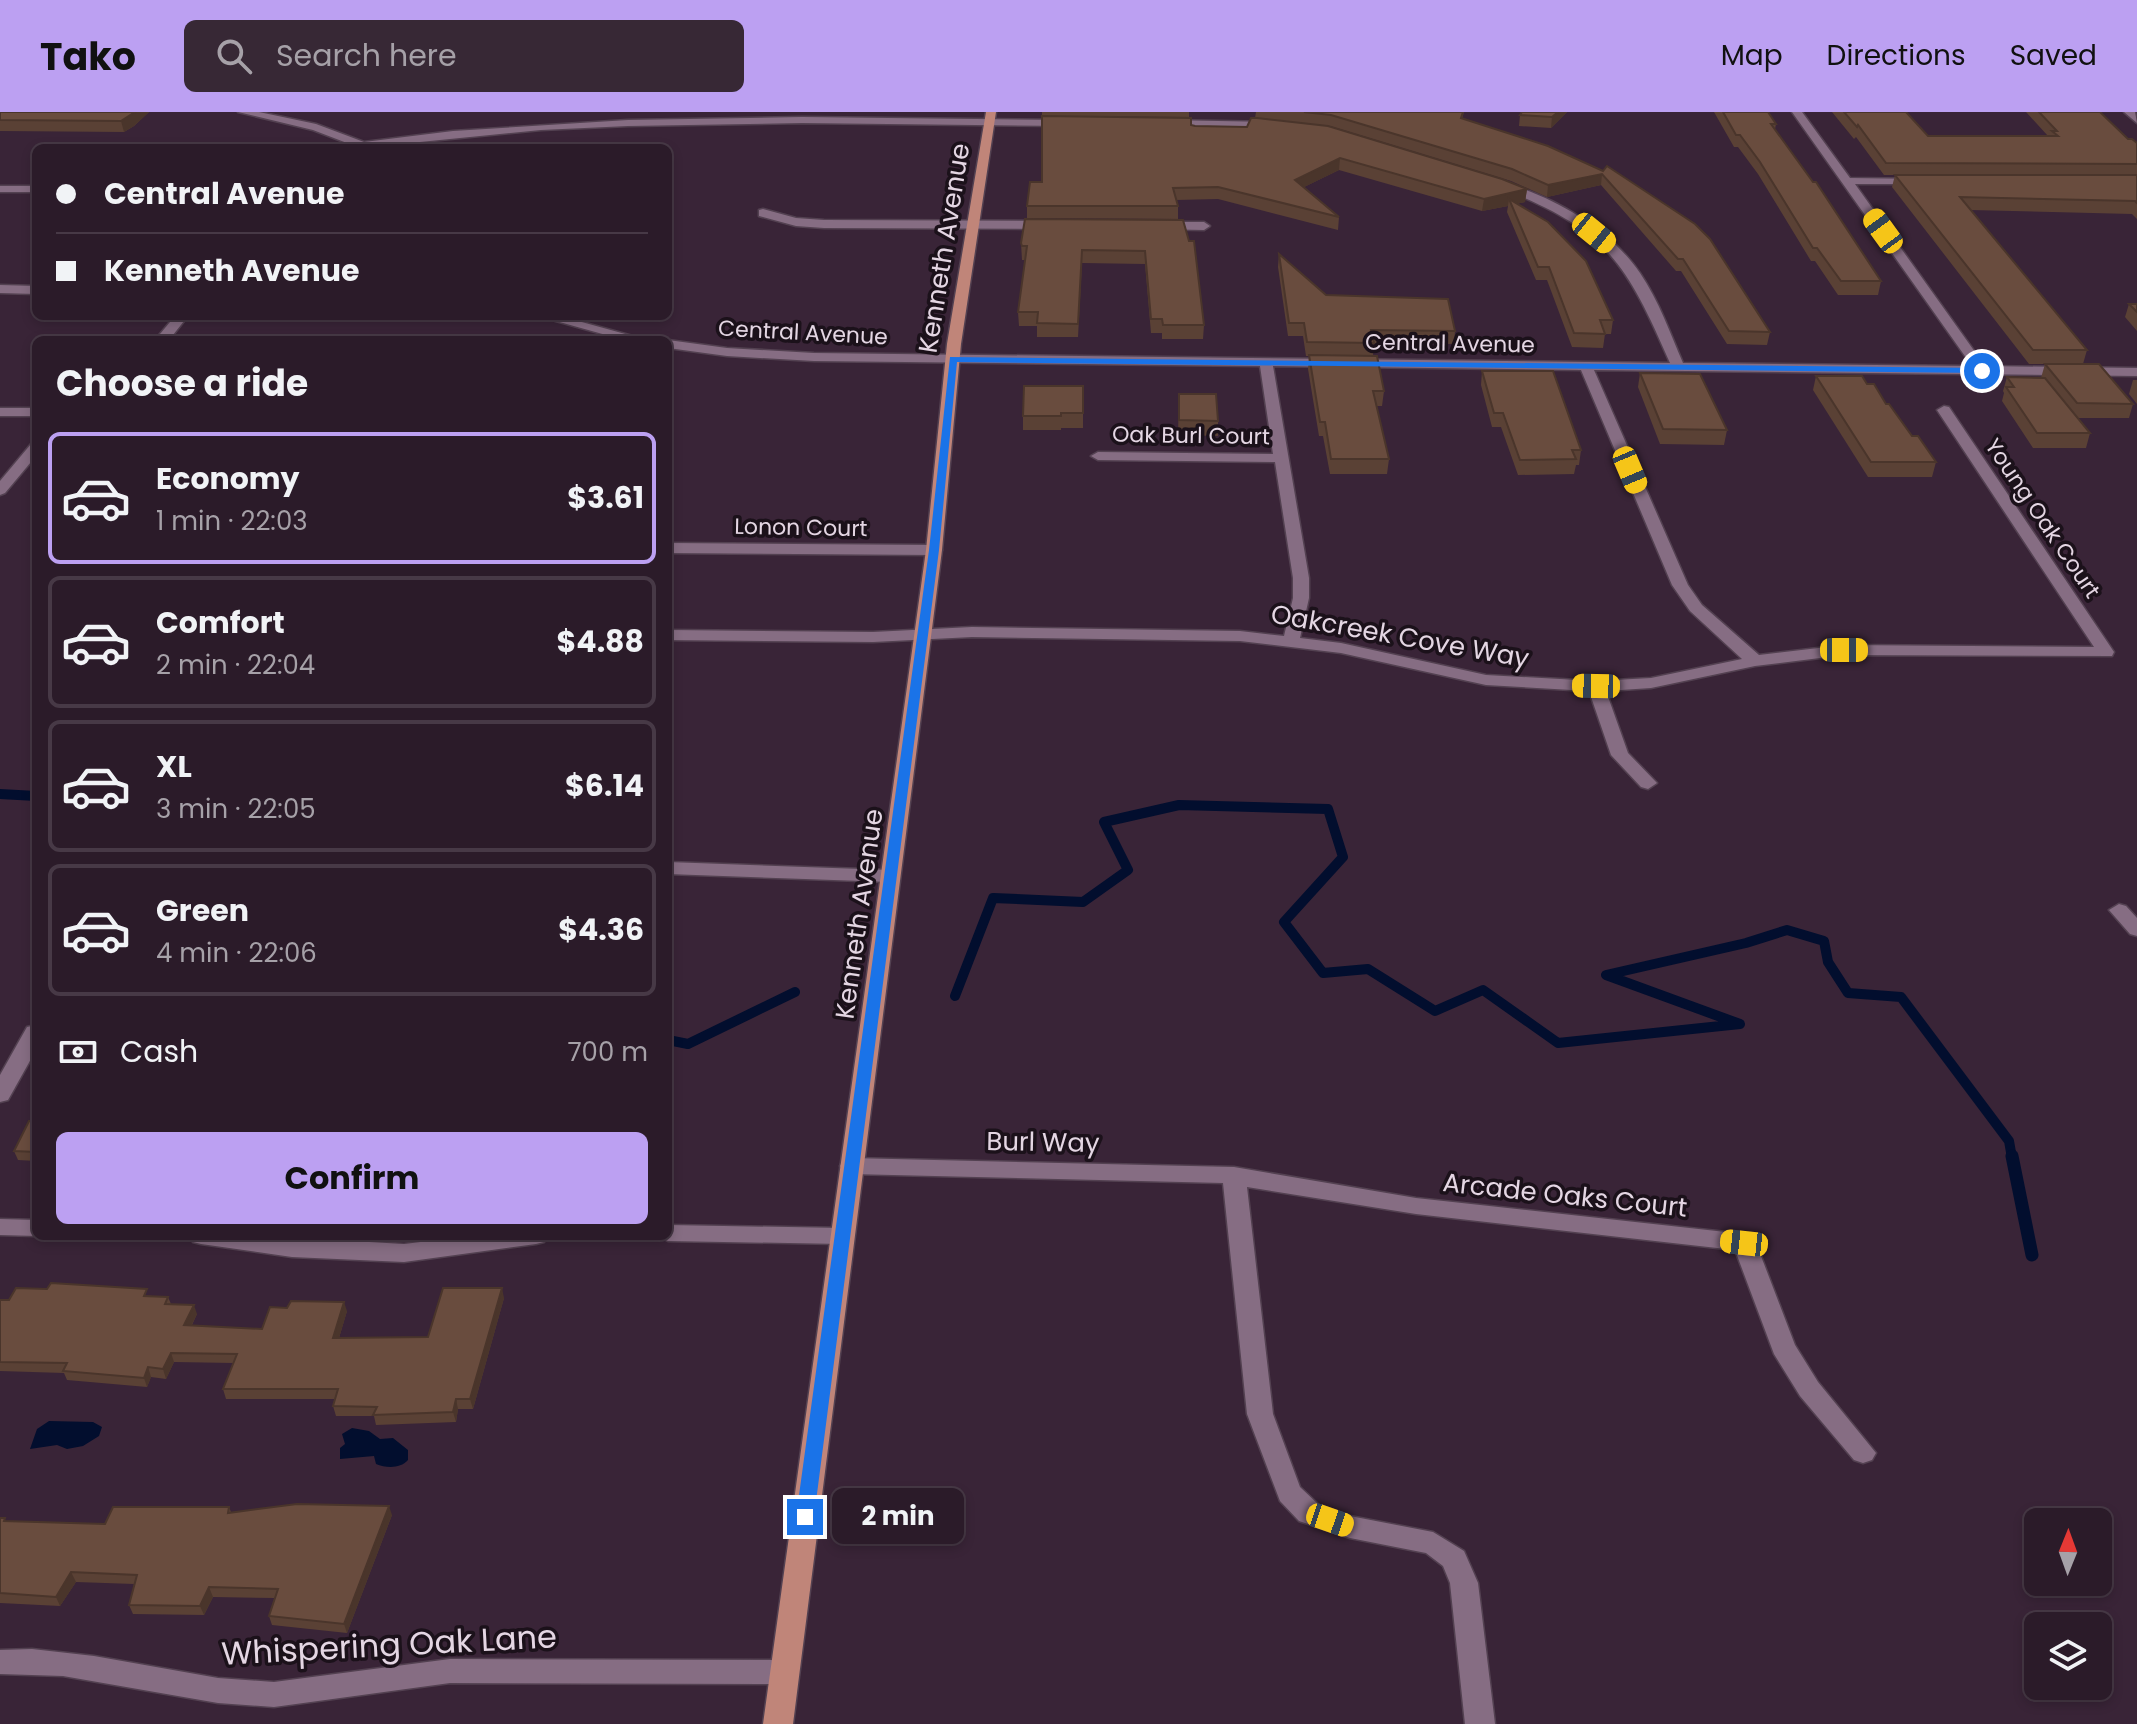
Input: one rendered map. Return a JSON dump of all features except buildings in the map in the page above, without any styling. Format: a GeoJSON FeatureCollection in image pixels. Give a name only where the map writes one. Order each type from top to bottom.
{"type":"FeatureCollection","features":[{"type":"Feature","properties":{"kind":"main road","name":"Kenneth Avenue"},"geometry":{"type":"LineString","coordinates":[[778,1724],[934,550],[953,359],[990,117]]}},
{"type":"Feature","properties":{"kind":"street"},"geometry":{"type":"LineString","coordinates":[[243,112],[316,127],[363,144]]}},
{"type":"Feature","properties":{"kind":"street"},"geometry":{"type":"LineString","coordinates":[[1784,112],[1798,112],[1982,371]]}},
{"type":"Feature","properties":{"kind":"street"},"geometry":{"type":"LineString","coordinates":[[2129,112],[2137,120]]}},
{"type":"Feature","properties":{"kind":"street"},"geometry":{"type":"LineString","coordinates":[[377,144],[447,129],[584,115],[842,114],[990,117],[1084,123]]}},
{"type":"Feature","properties":{"kind":"street"},"geometry":{"type":"LineString","coordinates":[[1147,123],[1286,126]]}},
{"type":"Feature","properties":{"kind":"street"},"geometry":{"type":"LineString","coordinates":[[1484,179],[1555,208],[1609,245],[1638,280],[1679,368]]}},
{"type":"Feature","properties":{"kind":"street"},"geometry":{"type":"LineString","coordinates":[[1847,181],[1938,181]]}},
{"type":"Feature","properties":{"kind":"street"},"geometry":{"type":"LineString","coordinates":[[0,189],[32,189]]}},
{"type":"Feature","properties":{"kind":"street"},"geometry":{"type":"LineString","coordinates":[[763,213],[796,222],[824,224],[1065,225]]}},
{"type":"Feature","properties":{"kind":"street"},"geometry":{"type":"LineString","coordinates":[[1143,226],[1204,226]]}},
{"type":"Feature","properties":{"kind":"street"},"geometry":{"type":"LineString","coordinates":[[0,289],[32,290]]}},
{"type":"Feature","properties":{"kind":"street"},"geometry":{"type":"LineString","coordinates":[[165,336],[179,320]]}},
{"type":"Feature","properties":{"kind":"street"},"geometry":{"type":"LineString","coordinates":[[560,320],[624,336]]}},
{"type":"Feature","properties":{"kind":"street","name":"Central Avenue"},"geometry":{"type":"LineString","coordinates":[[672,344],[769,355],[953,359],[2137,372]]}},
{"type":"Feature","properties":{"kind":"street"},"geometry":{"type":"LineString","coordinates":[[1266,363],[1301,578],[1301,598],[1291,640]]}},
{"type":"Feature","properties":{"kind":"street"},"geometry":{"type":"LineString","coordinates":[[1586,366],[1680,585],[1696,608],[1755,661]]}},
{"type":"Feature","properties":{"kind":"street","name":"Young Oak Court"},"geometry":{"type":"LineString","coordinates":[[1944,410],[2106,652]]}},
{"type":"Feature","properties":{"kind":"street"},"geometry":{"type":"LineString","coordinates":[[0,412],[32,412]]}},
{"type":"Feature","properties":{"kind":"street"},"geometry":{"type":"LineString","coordinates":[[0,490],[32,452]]}},
{"type":"Feature","properties":{"kind":"street","name":"Oak Burl Court"},"geometry":{"type":"LineString","coordinates":[[1098,456],[1283,458]]}},
{"type":"Feature","properties":{"kind":"street","name":"Lonon Court"},"geometry":{"type":"LineString","coordinates":[[672,548],[934,550]]}},
{"type":"Feature","properties":{"kind":"street","name":"Oakcreek Cove Way"},"geometry":{"type":"LineString","coordinates":[[672,635],[922,636],[972,632],[1240,636],[1341,648],[1486,680],[1596,686],[1651,683],[1755,661],[1844,650],[2106,652]]}},
{"type":"Feature","properties":{"kind":"street"},"geometry":{"type":"LineString","coordinates":[[1596,686],[1620,755],[1648,783]]}},
{"type":"Feature","properties":{"kind":"street"},"geometry":{"type":"LineString","coordinates":[[672,868],[890,876]]}},
{"type":"Feature","properties":{"kind":"street"},"geometry":{"type":"LineString","coordinates":[[2119,910],[2137,930]]}},
{"type":"Feature","properties":{"kind":"street"},"geometry":{"type":"LineString","coordinates":[[0,1095],[32,1037]]}},
{"type":"Feature","properties":{"kind":"street","name":"Burl Way"},"geometry":{"type":"LineString","coordinates":[[851,1166],[1234,1175]]}},
{"type":"Feature","properties":{"kind":"street"},"geometry":{"type":"LineString","coordinates":[[1234,1175],[1260,1414],[1289,1493],[1309,1513],[1350,1527],[1433,1543],[1454,1559],[1464,1583],[1480,1724]]}},
{"type":"Feature","properties":{"kind":"street","name":"Arcade Oaks Court"},"geometry":{"type":"LineString","coordinates":[[1234,1175],[1416,1206],[1744,1243],[1783,1347],[1809,1389],[1863,1453]]}},
{"type":"Feature","properties":{"kind":"street"},"geometry":{"type":"LineString","coordinates":[[0,1227],[32,1228]]}},
{"type":"Feature","properties":{"kind":"street"},"geometry":{"type":"LineString","coordinates":[[672,1233],[842,1236]]}},
{"type":"Feature","properties":{"kind":"street"},"geometry":{"type":"LineString","coordinates":[[231,1240],[292,1248],[404,1253],[505,1240]]}},
{"type":"Feature","properties":{"kind":"street","name":"Whispering Oak Lane"},"geometry":{"type":"LineString","coordinates":[[0,1662],[83,1666],[196,1689],[254,1694],[313,1690],[401,1675],[450,1671],[785,1672]]}},
{"type":"Feature","properties":{"kind":"water"},"geometry":{"type":"Polygon","coordinates":[[[49,1421],[93,1422],[102,1427],[99,1436],[83,1446],[67,1449],[57,1445],[30,1449],[37,1429],[49,1421]]]}},
{"type":"Feature","properties":{"kind":"water"},"geometry":{"type":"Polygon","coordinates":[[[352,1428],[369,1431],[380,1439],[393,1438],[408,1450],[408,1460],[401,1465],[388,1467],[376,1464],[374,1456],[340,1459],[340,1448],[345,1444],[342,1434],[352,1428]]]}},
{"type":"Feature","properties":{"kind":"waterway"},"geometry":{"type":"LineString","coordinates":[[0,794],[32,796]]}},
{"type":"Feature","properties":{"kind":"waterway"},"geometry":{"type":"LineString","coordinates":[[955,996],[993,898],[1083,902],[1128,870],[1104,822],[1179,805],[1328,809],[1343,857],[1284,922],[1323,973],[1368,969],[1435,1011],[1483,990],[1558,1043],[1740,1024],[1606,975],[1746,943],[1787,930],[1824,941],[1828,962],[1848,993],[1901,997],[2009,1141],[2012,1158]]}},
{"type":"Feature","properties":{"kind":"waterway"},"geometry":{"type":"LineString","coordinates":[[672,1041],[688,1044],[795,992]]}},
{"type":"Feature","properties":{"kind":"waterway"},"geometry":{"type":"LineString","coordinates":[[2012,1156],[2032,1255]]}},
{"type":"Feature","properties":{"kind":"route"},"geometry":{"type":"LineString","coordinates":[[805,1517],[934,550],[953,359],[1982,371]]}}]}
